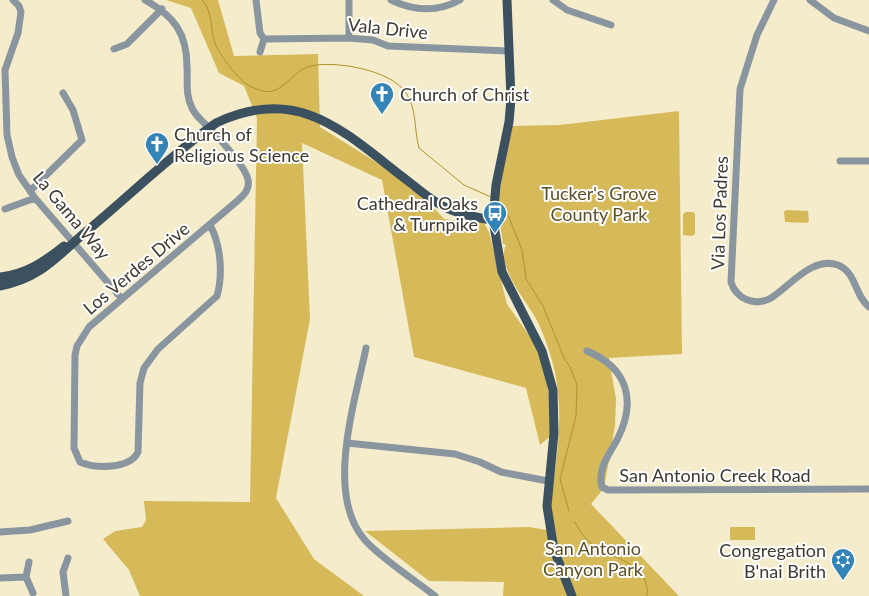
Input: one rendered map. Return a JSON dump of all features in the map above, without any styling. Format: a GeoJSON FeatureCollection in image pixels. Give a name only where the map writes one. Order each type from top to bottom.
{"type":"FeatureCollection","features":[{"type":"Feature","properties":{"kind":"main road"},"geometry":{"type":"LineString","coordinates":[[507,0],[512,82],[509,122],[496,185],[493,220],[502,272],[542,351],[553,390],[554,433],[548,481],[549,531],[560,570],[572,596]]}},
{"type":"Feature","properties":{"kind":"main road"},"geometry":{"type":"LineString","coordinates":[[0,286],[22,280],[45,269],[73,243],[210,128],[236,114],[261,109],[282,109],[307,113],[340,129],[436,202],[469,216],[493,220]]}},
{"type":"Feature","properties":{"kind":"main road"},"geometry":{"type":"LineString","coordinates":[[0,277],[37,266],[66,244],[73,243]]}},
{"type":"Feature","properties":{"kind":"street","name":"La Gama Way"},"geometry":{"type":"LineString","coordinates":[[13,0],[19,6],[20,19],[3,70],[8,145],[19,175],[35,198],[122,299]]}},
{"type":"Feature","properties":{"kind":"street"},"geometry":{"type":"LineString","coordinates":[[145,0],[162,9],[177,26],[186,45],[187,89],[190,105],[199,119],[210,128]]}},
{"type":"Feature","properties":{"kind":"street"},"geometry":{"type":"LineString","coordinates":[[256,0],[260,33],[264,38],[260,52]]}},
{"type":"Feature","properties":{"kind":"street"},"geometry":{"type":"LineString","coordinates":[[349,0],[349,38]]}},
{"type":"Feature","properties":{"kind":"street"},"geometry":{"type":"LineString","coordinates":[[391,0],[410,8],[430,9],[446,7],[460,0]]}},
{"type":"Feature","properties":{"kind":"street"},"geometry":{"type":"LineString","coordinates":[[553,0],[567,10],[612,26]]}},
{"type":"Feature","properties":{"kind":"street","name":"Via Los Padres"},"geometry":{"type":"LineString","coordinates":[[774,0],[757,35],[740,89],[731,282],[733,289],[743,299],[760,302],[769,299],[795,278],[818,265],[836,265],[850,275],[858,295],[869,307]]}},
{"type":"Feature","properties":{"kind":"street"},"geometry":{"type":"LineString","coordinates":[[810,0],[834,18],[869,31]]}},
{"type":"Feature","properties":{"kind":"street"},"geometry":{"type":"LineString","coordinates":[[114,49],[128,44],[162,9]]}},
{"type":"Feature","properties":{"kind":"street","name":"Vala Drive"},"geometry":{"type":"LineString","coordinates":[[264,38],[349,38],[373,40],[388,46],[509,51]]}},
{"type":"Feature","properties":{"kind":"street"},"geometry":{"type":"LineString","coordinates":[[30,191],[82,140],[73,110],[63,93]]}},
{"type":"Feature","properties":{"kind":"street","name":"Los Verdes Drive"},"geometry":{"type":"LineString","coordinates":[[210,128],[244,171],[249,186],[246,192],[210,225],[89,327],[77,346],[74,370],[74,448],[80,462],[92,465],[123,464],[135,459],[138,452],[140,383],[144,368],[158,349],[217,296],[220,256],[217,238],[210,225]]}},
{"type":"Feature","properties":{"kind":"street"},"geometry":{"type":"LineString","coordinates":[[840,160],[869,161]]}},
{"type":"Feature","properties":{"kind":"street"},"geometry":{"type":"LineString","coordinates":[[5,209],[35,198]]}},
{"type":"Feature","properties":{"kind":"street"},"geometry":{"type":"LineString","coordinates":[[366,348],[347,443],[345,499],[350,518],[365,541],[435,596]]}},
{"type":"Feature","properties":{"kind":"street","name":"San Antonio Creek Road"},"geometry":{"type":"LineString","coordinates":[[587,351],[603,358],[614,368],[621,378],[627,397],[628,406],[622,428],[603,465],[601,484],[608,490],[869,489]]}},
{"type":"Feature","properties":{"kind":"street"},"geometry":{"type":"LineString","coordinates":[[347,443],[455,454],[480,462],[501,472],[548,481]]}},
{"type":"Feature","properties":{"kind":"street"},"geometry":{"type":"LineString","coordinates":[[0,542],[1,533],[30,530],[68,522]]}},
{"type":"Feature","properties":{"kind":"street"},"geometry":{"type":"LineString","coordinates":[[66,596],[63,572],[68,558]]}},
{"type":"Feature","properties":{"kind":"street"},"geometry":{"type":"LineString","coordinates":[[29,562],[26,577],[34,593]]}},
{"type":"Feature","properties":{"kind":"street"},"geometry":{"type":"LineString","coordinates":[[0,578],[26,577]]}},
{"type":"Feature","properties":{"kind":"green space"},"geometry":{"type":"Polygon","coordinates":[[[166,0],[218,0],[234,56],[318,54],[320,127],[413,185],[444,219],[484,223],[489,232],[507,304],[543,355],[554,433],[540,445],[526,388],[414,357],[382,180],[302,143],[310,319],[276,498],[314,559],[364,596],[140,596],[129,570],[103,539],[115,531],[142,527],[146,520],[144,501],[250,502],[257,118],[244,86],[219,73],[191,8],[166,0]]]}},
{"type":"Feature","properties":{"kind":"green space"},"geometry":{"type":"Polygon","coordinates":[[[679,111],[682,354],[609,358],[616,399],[615,426],[604,488],[591,504],[679,596],[503,596],[504,582],[429,581],[365,531],[529,527],[547,530],[558,439],[558,394],[555,371],[547,344],[535,317],[513,282],[505,263],[504,253],[506,245],[503,244],[497,201],[511,126],[559,125],[679,111]]]}},
{"type":"Feature","properties":{"kind":"green space"},"geometry":{"type":"Polygon","coordinates":[[[784,211],[808,211],[809,221],[807,223],[785,222],[784,211]]]}},
{"type":"Feature","properties":{"kind":"green space"},"geometry":{"type":"Polygon","coordinates":[[[693,212],[695,214],[695,234],[692,236],[683,235],[683,214],[693,212]]]}},
{"type":"Feature","properties":{"kind":"green space"},"geometry":{"type":"Polygon","coordinates":[[[730,527],[755,527],[755,540],[730,540],[730,527]]]}},
{"type":"Feature","properties":{"kind":"waterway"},"geometry":{"type":"LineString","coordinates":[[202,0],[208,9],[213,38],[217,48],[234,72],[248,85],[260,90],[273,91],[302,69],[331,64],[361,68],[388,78],[399,85],[410,99],[419,148],[464,185],[491,197]]}},
{"type":"Feature","properties":{"kind":"waterway"},"geometry":{"type":"LineString","coordinates":[[498,202],[504,207],[522,250],[526,279],[543,306],[577,385],[576,416],[560,479],[569,511]]}},
{"type":"Feature","properties":{"kind":"waterway"},"geometry":{"type":"LineString","coordinates":[[575,522],[582,534],[592,544],[637,569],[647,585],[647,596]]}},
{"type":"Feature","properties":{"kind":"place","name":"Church of Christ"},"geometry":{"type":"Point","coordinates":[382,115]}},
{"type":"Feature","properties":{"kind":"place","name":"Church of Religious Science"},"geometry":{"type":"Point","coordinates":[157,165]}},
{"type":"Feature","properties":{"kind":"place","name":"Cathedral Oaks & Turnpike"},"geometry":{"type":"Point","coordinates":[495,234]}},
{"type":"Feature","properties":{"kind":"place","name":"Congregation B'nai Brith"},"geometry":{"type":"Point","coordinates":[843,581]}},
{"type":"Feature","properties":{"kind":"park label","name":"Tucker's Grove County Park"},"geometry":{"type":"Point","coordinates":[599,203]}},
{"type":"Feature","properties":{"kind":"park label","name":"San Antonio Canyon Park"},"geometry":{"type":"Point","coordinates":[593,558]}}]}
